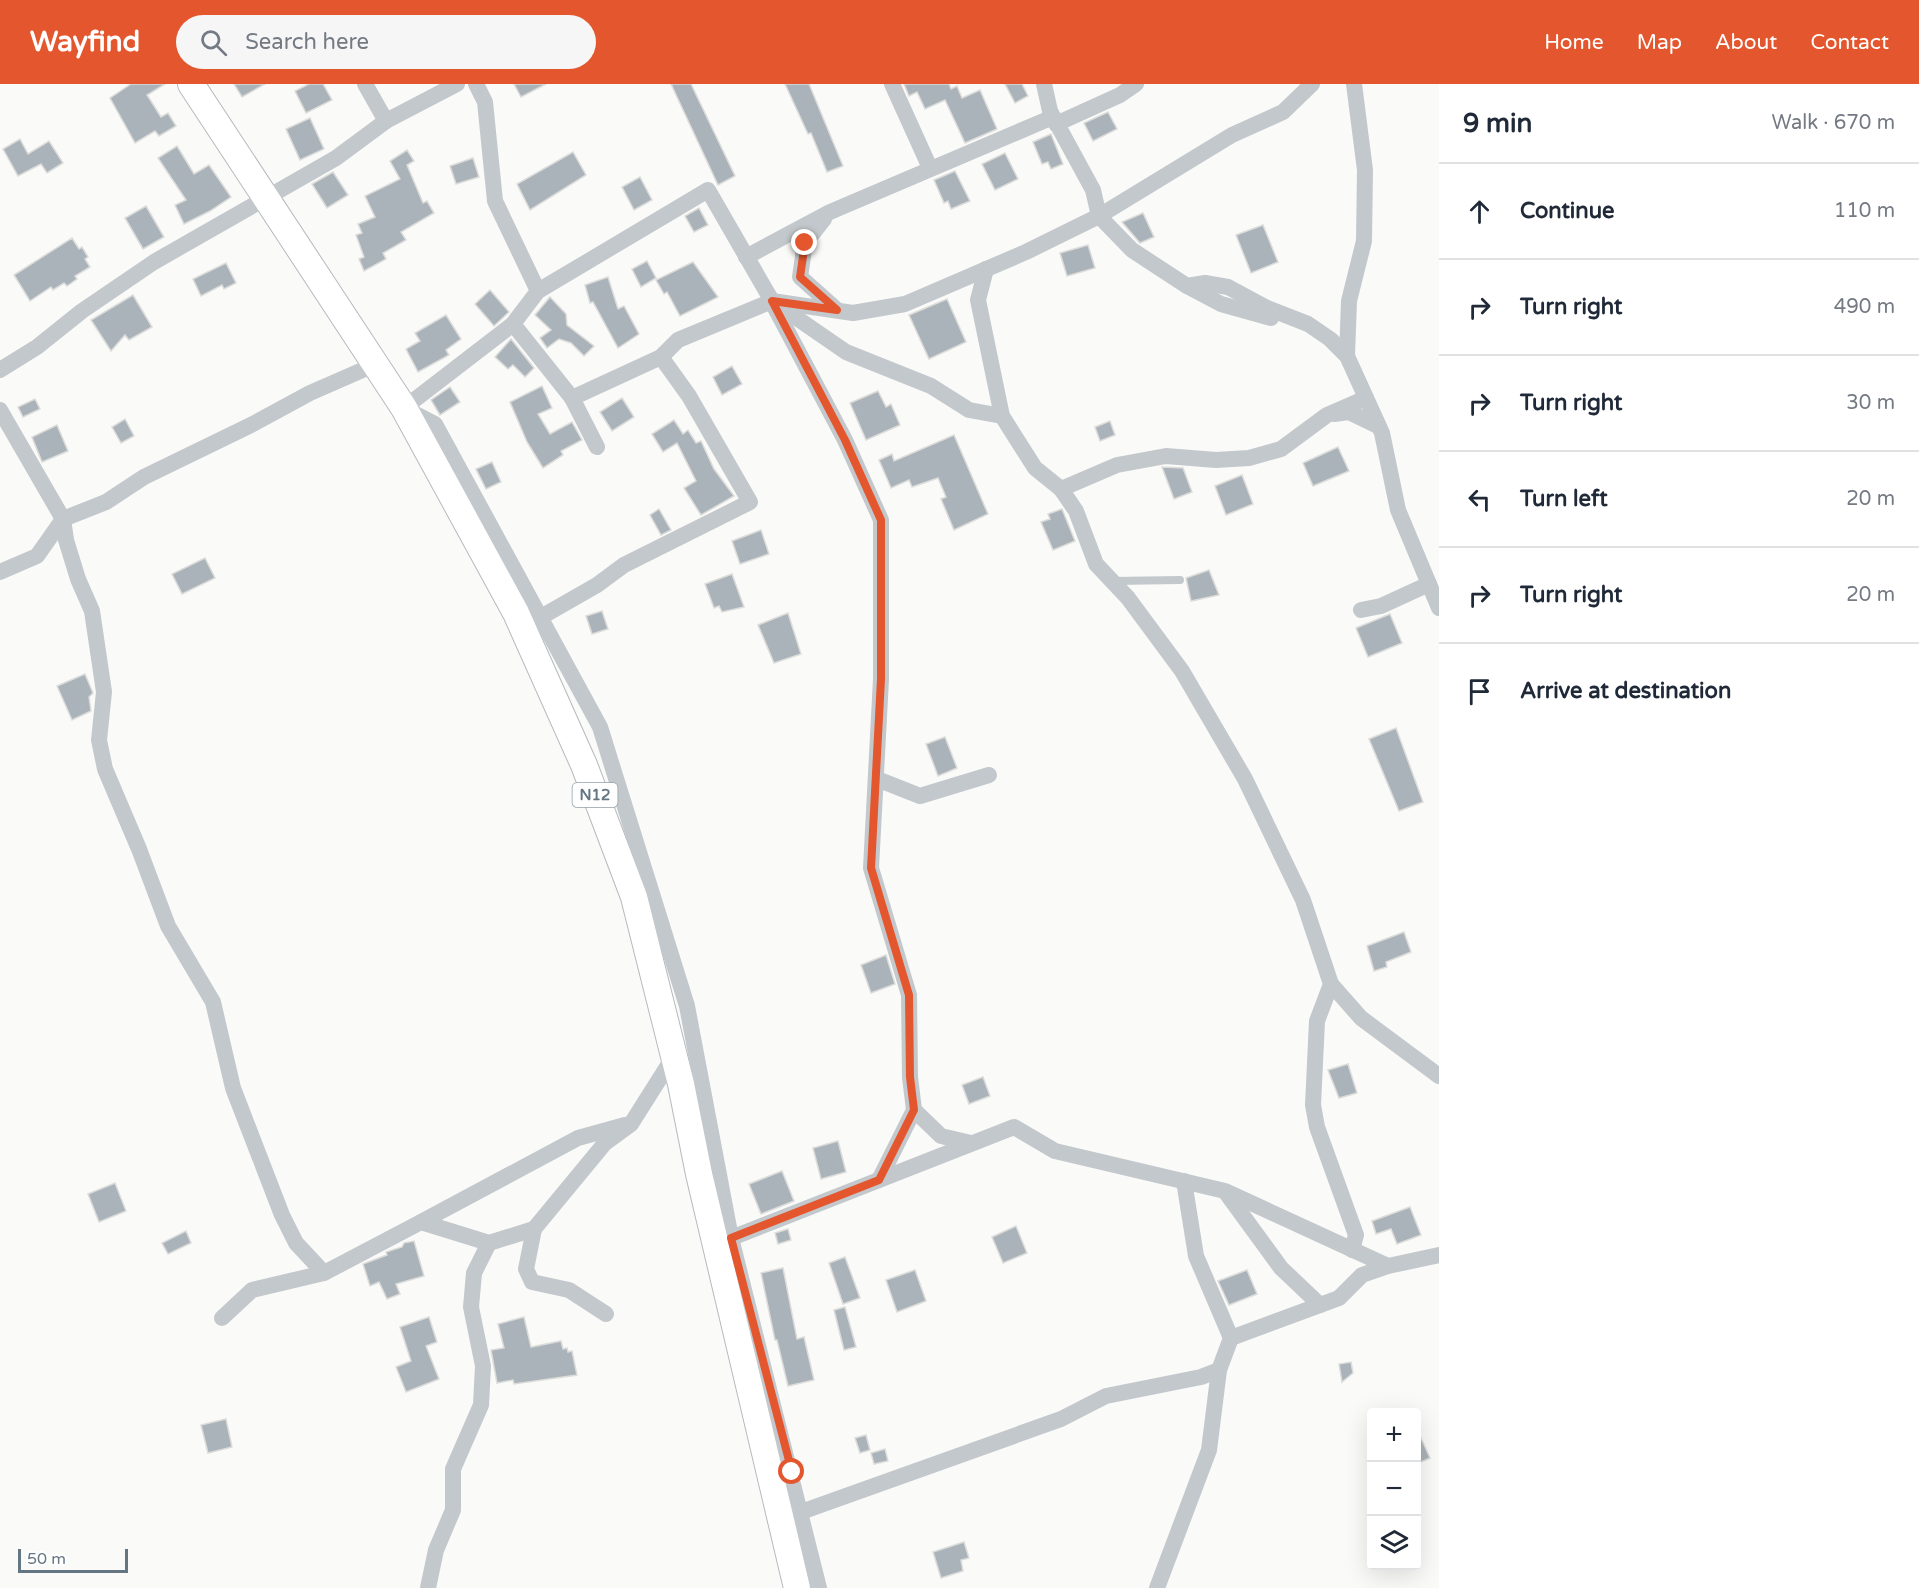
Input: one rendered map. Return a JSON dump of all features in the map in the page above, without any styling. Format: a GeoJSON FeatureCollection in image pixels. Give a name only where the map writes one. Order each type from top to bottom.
{"type":"FeatureCollection","features":[{"type":"Feature","properties":{"kind":"main road","name":"N12"},"geometry":{"type":"LineString","coordinates":[[191,84],[404,408],[516,613],[584,765],[634,897],[724,1241],[797,1588]]}},
{"type":"Feature","properties":{"kind":"street"},"geometry":{"type":"LineString","coordinates":[[365,84],[386,121]]}},
{"type":"Feature","properties":{"kind":"street"},"geometry":{"type":"LineString","coordinates":[[0,370],[38,346],[82,311],[154,262],[336,158],[386,121],[457,84]]}},
{"type":"Feature","properties":{"kind":"street"},"geometry":{"type":"LineString","coordinates":[[476,84],[485,102],[495,201],[538,291]]}},
{"type":"Feature","properties":{"kind":"street"},"geometry":{"type":"LineString","coordinates":[[892,84],[930,168]]}},
{"type":"Feature","properties":{"kind":"street"},"geometry":{"type":"LineString","coordinates":[[1044,84],[1055,120],[1093,190],[1099,216],[1132,250],[1187,286],[1205,283],[1228,287],[1267,308],[1308,324],[1330,339],[1347,356],[1378,426],[1398,510],[1439,608]]}},
{"type":"Feature","properties":{"kind":"street"},"geometry":{"type":"LineString","coordinates":[[746,257],[830,212],[930,168],[1120,95],[1136,84]]}},
{"type":"Feature","properties":{"kind":"street"},"geometry":{"type":"LineString","coordinates":[[572,398],[661,357],[678,340],[772,301],[853,313],[905,303],[954,283],[1099,216],[1232,135],[1283,112],[1312,84]]}},
{"type":"Feature","properties":{"kind":"street"},"geometry":{"type":"LineString","coordinates":[[1347,356],[1349,301],[1364,241],[1365,170],[1354,84]]}},
{"type":"Feature","properties":{"kind":"street"},"geometry":{"type":"LineString","coordinates":[[819,1588],[801,1512],[724,1241],[687,1006],[600,727],[435,424],[404,408],[513,324],[538,291],[708,190],[772,301],[845,440],[881,520],[881,679],[871,868],[909,995],[910,1077],[914,1110],[879,1180]]}},
{"type":"Feature","properties":{"kind":"street"},"geometry":{"type":"LineString","coordinates":[[830,212],[805,243],[800,277],[837,310]]}},
{"type":"Feature","properties":{"kind":"street"},"geometry":{"type":"LineString","coordinates":[[986,269],[978,300],[1002,416],[1035,468],[1061,489],[1076,512],[1096,564],[1182,670],[1245,779],[1303,900],[1331,984],[1361,1018],[1439,1076]]}},
{"type":"Feature","properties":{"kind":"street"},"geometry":{"type":"LineString","coordinates":[[954,283],[978,300]]}},
{"type":"Feature","properties":{"kind":"street"},"geometry":{"type":"LineString","coordinates":[[772,301],[846,352],[931,386],[969,410],[1002,416]]}},
{"type":"Feature","properties":{"kind":"street"},"geometry":{"type":"LineString","coordinates":[[513,324],[572,398],[597,447]]}},
{"type":"Feature","properties":{"kind":"street"},"geometry":{"type":"LineString","coordinates":[[540,617],[597,585],[624,565],[750,502],[689,396],[661,357]]}},
{"type":"Feature","properties":{"kind":"street"},"geometry":{"type":"LineString","coordinates":[[0,572],[37,556],[63,519],[106,502],[144,477],[251,425],[310,393],[374,365]]}},
{"type":"Feature","properties":{"kind":"street"},"geometry":{"type":"LineString","coordinates":[[1061,489],[1117,465],[1166,456],[1216,460],[1249,458],[1281,449],[1327,415],[1366,398]]}},
{"type":"Feature","properties":{"kind":"street"},"geometry":{"type":"LineString","coordinates":[[0,410],[63,519],[66,540],[78,579],[92,611],[104,692],[99,740],[105,769],[140,849],[168,926],[213,1002],[233,1088],[282,1215],[296,1243],[324,1273]]}},
{"type":"Feature","properties":{"kind":"street"},"geometry":{"type":"LineString","coordinates":[[1327,415],[1349,412],[1378,426]]}},
{"type":"Feature","properties":{"kind":"street"},"geometry":{"type":"LineString","coordinates":[[1361,610],[1381,606],[1429,584]]}},
{"type":"Feature","properties":{"kind":"street"},"geometry":{"type":"LineString","coordinates":[[877,779],[920,796],[988,775]]}},
{"type":"Feature","properties":{"kind":"street"},"geometry":{"type":"LineString","coordinates":[[1331,984],[1317,1022],[1313,1105],[1317,1127],[1356,1235],[1352,1250]]}},
{"type":"Feature","properties":{"kind":"street"},"geometry":{"type":"LineString","coordinates":[[606,1314],[569,1290],[532,1282],[526,1269],[534,1229],[605,1143],[631,1124],[674,1056]]}},
{"type":"Feature","properties":{"kind":"street"},"geometry":{"type":"LineString","coordinates":[[914,1110],[942,1136],[971,1143]]}},
{"type":"Feature","properties":{"kind":"street"},"geometry":{"type":"LineString","coordinates":[[222,1318],[252,1290],[324,1273],[578,1138],[610,1127],[631,1124]]}},
{"type":"Feature","properties":{"kind":"street"},"geometry":{"type":"LineString","coordinates":[[724,1241],[1014,1127],[1055,1151],[1225,1191],[1388,1266]]}},
{"type":"Feature","properties":{"kind":"street"},"geometry":{"type":"LineString","coordinates":[[1157,1588],[1209,1450],[1219,1370],[1231,1338],[1196,1256],[1184,1181]]}},
{"type":"Feature","properties":{"kind":"street"},"geometry":{"type":"LineString","coordinates":[[1225,1191],[1281,1268],[1320,1305]]}},
{"type":"Feature","properties":{"kind":"street"},"geometry":{"type":"LineString","coordinates":[[421,1222],[489,1243],[534,1229]]}},
{"type":"Feature","properties":{"kind":"street"},"geometry":{"type":"LineString","coordinates":[[428,1588],[436,1550],[453,1510],[453,1469],[481,1406],[483,1366],[471,1307],[474,1273],[489,1243]]}},
{"type":"Feature","properties":{"kind":"street"},"geometry":{"type":"LineString","coordinates":[[1231,1338],[1339,1298],[1362,1275],[1388,1266],[1439,1255]]}},
{"type":"Feature","properties":{"kind":"street"},"geometry":{"type":"LineString","coordinates":[[801,1512],[1061,1419],[1106,1396],[1201,1377],[1219,1370]]}},
{"type":"Feature","properties":{"kind":"lane"},"geometry":{"type":"LineString","coordinates":[[1112,581],[1180,580]]}},
{"type":"Feature","properties":{"kind":"building"},"geometry":{"type":"Polygon","coordinates":[[[131,84],[165,84],[147,95],[161,117],[168,113],[176,126],[159,136],[155,131],[135,143],[110,98],[131,84]]]}},
{"type":"Feature","properties":{"kind":"building"},"geometry":{"type":"Polygon","coordinates":[[[234,84],[265,84],[242,97],[234,84]]]}},
{"type":"Feature","properties":{"kind":"building"},"geometry":{"type":"Polygon","coordinates":[[[309,84],[323,84],[332,100],[306,113],[295,91],[309,84]]]}},
{"type":"Feature","properties":{"kind":"building"},"geometry":{"type":"Polygon","coordinates":[[[514,84],[546,84],[521,97],[514,84]]]}},
{"type":"Feature","properties":{"kind":"building"},"geometry":{"type":"Polygon","coordinates":[[[671,84],[691,84],[735,176],[718,185],[671,84]]]}},
{"type":"Feature","properties":{"kind":"building"},"geometry":{"type":"Polygon","coordinates":[[[785,84],[809,84],[843,166],[827,172],[811,133],[808,134],[785,84]]]}},
{"type":"Feature","properties":{"kind":"building"},"geometry":{"type":"Polygon","coordinates":[[[904,84],[949,84],[951,89],[957,86],[962,98],[980,90],[997,129],[965,143],[945,100],[925,109],[917,92],[909,96],[904,84]]]}},
{"type":"Feature","properties":{"kind":"building"},"geometry":{"type":"Polygon","coordinates":[[[1005,84],[1022,84],[1028,96],[1015,103],[1005,84]]]}},
{"type":"Feature","properties":{"kind":"building"},"geometry":{"type":"Polygon","coordinates":[[[1108,112],[1117,129],[1093,141],[1084,123],[1108,112]]]}},
{"type":"Feature","properties":{"kind":"building"},"geometry":{"type":"Polygon","coordinates":[[[310,118],[324,149],[300,160],[286,129],[310,118]]]}},
{"type":"Feature","properties":{"kind":"building"},"geometry":{"type":"Polygon","coordinates":[[[1051,134],[1063,164],[1051,169],[1048,162],[1042,164],[1033,142],[1051,134]]]}},
{"type":"Feature","properties":{"kind":"building"},"geometry":{"type":"Polygon","coordinates":[[[20,139],[28,154],[49,141],[63,163],[47,173],[41,164],[18,176],[3,149],[20,139]]]}},
{"type":"Feature","properties":{"kind":"building"},"geometry":{"type":"Polygon","coordinates":[[[177,146],[194,174],[209,165],[231,197],[184,224],[175,205],[186,200],[158,158],[177,146]]]}},
{"type":"Feature","properties":{"kind":"building"},"geometry":{"type":"Polygon","coordinates":[[[407,150],[414,161],[407,165],[423,203],[427,201],[434,213],[401,232],[406,240],[383,253],[386,259],[364,271],[359,259],[364,257],[356,235],[362,233],[358,224],[375,217],[365,196],[400,179],[390,161],[407,150]]]}},
{"type":"Feature","properties":{"kind":"building"},"geometry":{"type":"Polygon","coordinates":[[[573,152],[586,175],[530,210],[517,184],[573,152]]]}},
{"type":"Feature","properties":{"kind":"building"},"geometry":{"type":"Polygon","coordinates":[[[1005,153],[1018,179],[995,190],[982,164],[1005,153]]]}},
{"type":"Feature","properties":{"kind":"building"},"geometry":{"type":"Polygon","coordinates":[[[473,158],[479,177],[456,184],[450,166],[473,158]]]}},
{"type":"Feature","properties":{"kind":"building"},"geometry":{"type":"Polygon","coordinates":[[[955,171],[970,201],[951,209],[948,201],[944,203],[934,180],[955,171]]]}},
{"type":"Feature","properties":{"kind":"building"},"geometry":{"type":"Polygon","coordinates":[[[333,172],[348,195],[327,208],[312,184],[333,172]]]}},
{"type":"Feature","properties":{"kind":"building"},"geometry":{"type":"Polygon","coordinates":[[[640,177],[652,200],[634,210],[622,187],[640,177]]]}},
{"type":"Feature","properties":{"kind":"building"},"geometry":{"type":"Polygon","coordinates":[[[146,206],[164,237],[143,249],[125,218],[146,206]]]}},
{"type":"Feature","properties":{"kind":"building"},"geometry":{"type":"Polygon","coordinates":[[[699,208],[708,225],[694,232],[685,216],[699,208]]]}},
{"type":"Feature","properties":{"kind":"building"},"geometry":{"type":"Polygon","coordinates":[[[1143,213],[1154,237],[1140,243],[1122,222],[1143,213]]]}},
{"type":"Feature","properties":{"kind":"building"},"geometry":{"type":"Polygon","coordinates":[[[1263,225],[1278,262],[1251,273],[1236,235],[1263,225]]]}},
{"type":"Feature","properties":{"kind":"building"},"geometry":{"type":"Polygon","coordinates":[[[72,238],[79,249],[82,247],[88,257],[85,259],[90,267],[75,276],[77,279],[67,286],[64,283],[53,290],[51,287],[30,301],[14,275],[72,238]]]}},
{"type":"Feature","properties":{"kind":"building"},"geometry":{"type":"Polygon","coordinates":[[[1088,245],[1095,268],[1067,276],[1060,253],[1088,245]]]}},
{"type":"Feature","properties":{"kind":"building"},"geometry":{"type":"Polygon","coordinates":[[[647,261],[656,278],[641,287],[632,269],[647,261]]]}},
{"type":"Feature","properties":{"kind":"building"},"geometry":{"type":"Polygon","coordinates":[[[693,262],[718,297],[680,316],[667,292],[664,294],[656,280],[693,262]]]}},
{"type":"Feature","properties":{"kind":"building"},"geometry":{"type":"Polygon","coordinates":[[[226,263],[236,283],[224,289],[222,285],[201,296],[193,279],[226,263]]]}},
{"type":"Feature","properties":{"kind":"building"},"geometry":{"type":"Polygon","coordinates":[[[608,277],[618,309],[624,306],[639,334],[618,348],[593,302],[590,303],[585,285],[608,277]]]}},
{"type":"Feature","properties":{"kind":"building"},"geometry":{"type":"Polygon","coordinates":[[[490,290],[509,312],[494,326],[475,304],[490,290]]]}},
{"type":"Feature","properties":{"kind":"building"},"geometry":{"type":"Polygon","coordinates":[[[133,295],[152,327],[129,340],[125,335],[111,351],[91,320],[133,295]]]}},
{"type":"Feature","properties":{"kind":"building"},"geometry":{"type":"Polygon","coordinates":[[[550,297],[566,314],[567,325],[594,346],[584,356],[571,343],[559,339],[547,348],[540,338],[551,330],[535,315],[550,297]]]}},
{"type":"Feature","properties":{"kind":"building"},"geometry":{"type":"Polygon","coordinates":[[[947,299],[966,342],[929,359],[909,315],[947,299]]]}},
{"type":"Feature","properties":{"kind":"building"},"geometry":{"type":"Polygon","coordinates":[[[446,315],[461,339],[446,350],[449,355],[418,372],[406,349],[420,341],[415,333],[446,315]]]}},
{"type":"Feature","properties":{"kind":"building"},"geometry":{"type":"Polygon","coordinates":[[[511,339],[534,368],[525,377],[513,365],[508,369],[495,357],[511,339]]]}},
{"type":"Feature","properties":{"kind":"building"},"geometry":{"type":"Polygon","coordinates":[[[732,366],[742,384],[722,395],[713,377],[732,366]]]}},
{"type":"Feature","properties":{"kind":"building"},"geometry":{"type":"Polygon","coordinates":[[[542,386],[552,408],[538,414],[550,434],[572,422],[582,440],[561,451],[563,455],[543,468],[527,442],[510,402],[542,386]]]}},
{"type":"Feature","properties":{"kind":"building"},"geometry":{"type":"Polygon","coordinates":[[[450,387],[460,402],[440,415],[431,400],[450,387]]]}},
{"type":"Feature","properties":{"kind":"building"},"geometry":{"type":"Polygon","coordinates":[[[878,391],[886,407],[891,404],[900,425],[866,440],[850,403],[878,391]]]}},
{"type":"Feature","properties":{"kind":"building"},"geometry":{"type":"Polygon","coordinates":[[[622,398],[634,417],[612,431],[600,412],[622,398]]]}},
{"type":"Feature","properties":{"kind":"building"},"geometry":{"type":"Polygon","coordinates":[[[35,399],[40,409],[23,417],[18,407],[35,399]]]}},
{"type":"Feature","properties":{"kind":"building"},"geometry":{"type":"Polygon","coordinates":[[[125,419],[134,436],[121,443],[112,427],[125,419]]]}},
{"type":"Feature","properties":{"kind":"building"},"geometry":{"type":"Polygon","coordinates":[[[674,420],[683,434],[688,430],[696,443],[701,441],[714,469],[734,496],[701,515],[684,488],[696,481],[677,443],[663,452],[652,434],[674,420]]]}},
{"type":"Feature","properties":{"kind":"building"},"geometry":{"type":"Polygon","coordinates":[[[1110,421],[1115,435],[1100,441],[1095,427],[1110,421]]]}},
{"type":"Feature","properties":{"kind":"building"},"geometry":{"type":"Polygon","coordinates":[[[57,425],[68,451],[42,462],[32,437],[57,425]]]}},
{"type":"Feature","properties":{"kind":"building"},"geometry":{"type":"Polygon","coordinates":[[[954,435],[988,514],[954,530],[941,499],[946,497],[938,478],[912,487],[909,480],[891,488],[879,460],[892,454],[894,461],[954,435]]]}},
{"type":"Feature","properties":{"kind":"building"},"geometry":{"type":"Polygon","coordinates":[[[1338,447],[1349,471],[1313,486],[1303,463],[1338,447]]]}},
{"type":"Feature","properties":{"kind":"building"},"geometry":{"type":"Polygon","coordinates":[[[492,462],[501,482],[486,489],[476,469],[492,462]]]}},
{"type":"Feature","properties":{"kind":"building"},"geometry":{"type":"Polygon","coordinates":[[[1162,467],[1183,468],[1192,492],[1174,499],[1162,467]]]}},
{"type":"Feature","properties":{"kind":"building"},"geometry":{"type":"Polygon","coordinates":[[[1242,475],[1253,504],[1226,515],[1215,486],[1242,475]]]}},
{"type":"Feature","properties":{"kind":"building"},"geometry":{"type":"Polygon","coordinates":[[[659,509],[671,530],[661,535],[650,515],[659,509]]]}},
{"type":"Feature","properties":{"kind":"building"},"geometry":{"type":"Polygon","coordinates":[[[1062,509],[1075,541],[1053,550],[1041,522],[1050,519],[1048,514],[1062,509]]]}},
{"type":"Feature","properties":{"kind":"building"},"geometry":{"type":"Polygon","coordinates":[[[761,530],[769,554],[740,564],[732,541],[761,530]]]}},
{"type":"Feature","properties":{"kind":"building"},"geometry":{"type":"Polygon","coordinates":[[[205,558],[215,578],[182,594],[172,574],[205,558]]]}},
{"type":"Feature","properties":{"kind":"building"},"geometry":{"type":"Polygon","coordinates":[[[1209,570],[1219,595],[1191,601],[1186,578],[1209,570]]]}},
{"type":"Feature","properties":{"kind":"building"},"geometry":{"type":"Polygon","coordinates":[[[732,574],[744,607],[722,612],[719,606],[714,608],[705,584],[732,574]]]}},
{"type":"Feature","properties":{"kind":"building"},"geometry":{"type":"Polygon","coordinates":[[[602,611],[608,629],[592,634],[586,616],[602,611]]]}},
{"type":"Feature","properties":{"kind":"building"},"geometry":{"type":"Polygon","coordinates":[[[788,613],[801,654],[774,663],[758,625],[788,613]]]}},
{"type":"Feature","properties":{"kind":"building"},"geometry":{"type":"Polygon","coordinates":[[[1390,614],[1402,643],[1368,657],[1356,628],[1390,614]]]}},
{"type":"Feature","properties":{"kind":"building"},"geometry":{"type":"Polygon","coordinates":[[[85,674],[93,693],[89,697],[91,711],[72,720],[57,686],[85,674]]]}},
{"type":"Feature","properties":{"kind":"building"},"geometry":{"type":"Polygon","coordinates":[[[1396,728],[1423,802],[1399,811],[1369,739],[1396,728]]]}},
{"type":"Feature","properties":{"kind":"building"},"geometry":{"type":"Polygon","coordinates":[[[945,737],[957,768],[938,776],[926,744],[945,737]]]}},
{"type":"Feature","properties":{"kind":"building"},"geometry":{"type":"Polygon","coordinates":[[[1404,932],[1411,952],[1386,962],[1387,967],[1374,971],[1367,946],[1404,932]]]}},
{"type":"Feature","properties":{"kind":"building"},"geometry":{"type":"Polygon","coordinates":[[[886,955],[895,984],[871,993],[861,965],[886,955]]]}},
{"type":"Feature","properties":{"kind":"building"},"geometry":{"type":"Polygon","coordinates":[[[1348,1064],[1357,1093],[1339,1098],[1328,1070],[1348,1064]]]}},
{"type":"Feature","properties":{"kind":"building"},"geometry":{"type":"Polygon","coordinates":[[[983,1077],[990,1096],[969,1104],[962,1085],[983,1077]]]}},
{"type":"Feature","properties":{"kind":"building"},"geometry":{"type":"Polygon","coordinates":[[[838,1141],[846,1172],[821,1179],[813,1148],[838,1141]]]}},
{"type":"Feature","properties":{"kind":"building"},"geometry":{"type":"Polygon","coordinates":[[[782,1171],[794,1201],[761,1214],[749,1184],[782,1171]]]}},
{"type":"Feature","properties":{"kind":"building"},"geometry":{"type":"Polygon","coordinates":[[[115,1183],[126,1211],[99,1222],[88,1194],[115,1183]]]}},
{"type":"Feature","properties":{"kind":"building"},"geometry":{"type":"Polygon","coordinates":[[[1410,1207],[1421,1235],[1397,1244],[1391,1229],[1376,1234],[1372,1221],[1410,1207]]]}},
{"type":"Feature","properties":{"kind":"building"},"geometry":{"type":"Polygon","coordinates":[[[1016,1226],[1027,1253],[1003,1263],[992,1237],[1016,1226]]]}},
{"type":"Feature","properties":{"kind":"building"},"geometry":{"type":"Polygon","coordinates":[[[788,1229],[791,1240],[778,1244],[775,1233],[788,1229]]]}},
{"type":"Feature","properties":{"kind":"building"},"geometry":{"type":"Polygon","coordinates":[[[186,1231],[191,1243],[168,1254],[162,1243],[186,1231]]]}},
{"type":"Feature","properties":{"kind":"building"},"geometry":{"type":"Polygon","coordinates":[[[414,1241],[424,1276],[396,1284],[400,1294],[387,1299],[379,1282],[370,1286],[363,1264],[387,1255],[386,1252],[402,1247],[404,1243],[414,1241]]]}},
{"type":"Feature","properties":{"kind":"building"},"geometry":{"type":"Polygon","coordinates":[[[845,1257],[860,1298],[843,1304],[829,1263],[845,1257]]]}},
{"type":"Feature","properties":{"kind":"building"},"geometry":{"type":"Polygon","coordinates":[[[783,1268],[797,1339],[804,1337],[814,1380],[788,1386],[777,1340],[775,1340],[761,1273],[783,1268]]]}},
{"type":"Feature","properties":{"kind":"building"},"geometry":{"type":"Polygon","coordinates":[[[915,1270],[926,1301],[897,1312],[886,1280],[915,1270]]]}},
{"type":"Feature","properties":{"kind":"building"},"geometry":{"type":"Polygon","coordinates":[[[1247,1270],[1257,1294],[1229,1305],[1218,1281],[1247,1270]]]}},
{"type":"Feature","properties":{"kind":"building"},"geometry":{"type":"Polygon","coordinates":[[[845,1307],[856,1347],[844,1350],[834,1310],[845,1307]]]}},
{"type":"Feature","properties":{"kind":"building"},"geometry":{"type":"Polygon","coordinates":[[[429,1317],[437,1342],[426,1346],[439,1379],[406,1392],[396,1367],[411,1361],[400,1327],[429,1317]]]}},
{"type":"Feature","properties":{"kind":"building"},"geometry":{"type":"Polygon","coordinates":[[[524,1317],[531,1347],[561,1341],[563,1349],[567,1348],[568,1352],[572,1351],[577,1375],[514,1384],[513,1380],[497,1383],[491,1350],[504,1348],[498,1324],[524,1317]]]}},
{"type":"Feature","properties":{"kind":"building"},"geometry":{"type":"Polygon","coordinates":[[[1351,1362],[1353,1373],[1342,1382],[1339,1364],[1351,1362]]]}},
{"type":"Feature","properties":{"kind":"building"},"geometry":{"type":"Polygon","coordinates":[[[226,1419],[232,1447],[208,1453],[201,1425],[226,1419]]]}},
{"type":"Feature","properties":{"kind":"building"},"geometry":{"type":"Polygon","coordinates":[[[866,1435],[870,1450],[860,1453],[855,1438],[866,1435]]]}},
{"type":"Feature","properties":{"kind":"building"},"geometry":{"type":"Polygon","coordinates":[[[1421,1438],[1430,1458],[1421,1462],[1421,1438]]]}},
{"type":"Feature","properties":{"kind":"building"},"geometry":{"type":"Polygon","coordinates":[[[885,1449],[888,1461],[874,1464],[871,1453],[885,1449]]]}},
{"type":"Feature","properties":{"kind":"building"},"geometry":{"type":"Polygon","coordinates":[[[964,1542],[969,1558],[961,1560],[963,1571],[941,1578],[933,1552],[964,1542]]]}},
{"type":"Feature","properties":{"kind":"route"},"geometry":{"type":"LineString","coordinates":[[792,1472],[731,1238],[879,1180],[914,1110],[910,1077],[909,995],[905,975],[871,868],[881,679],[881,520],[845,440],[772,301],[837,310],[800,277],[805,243]]}}]}
